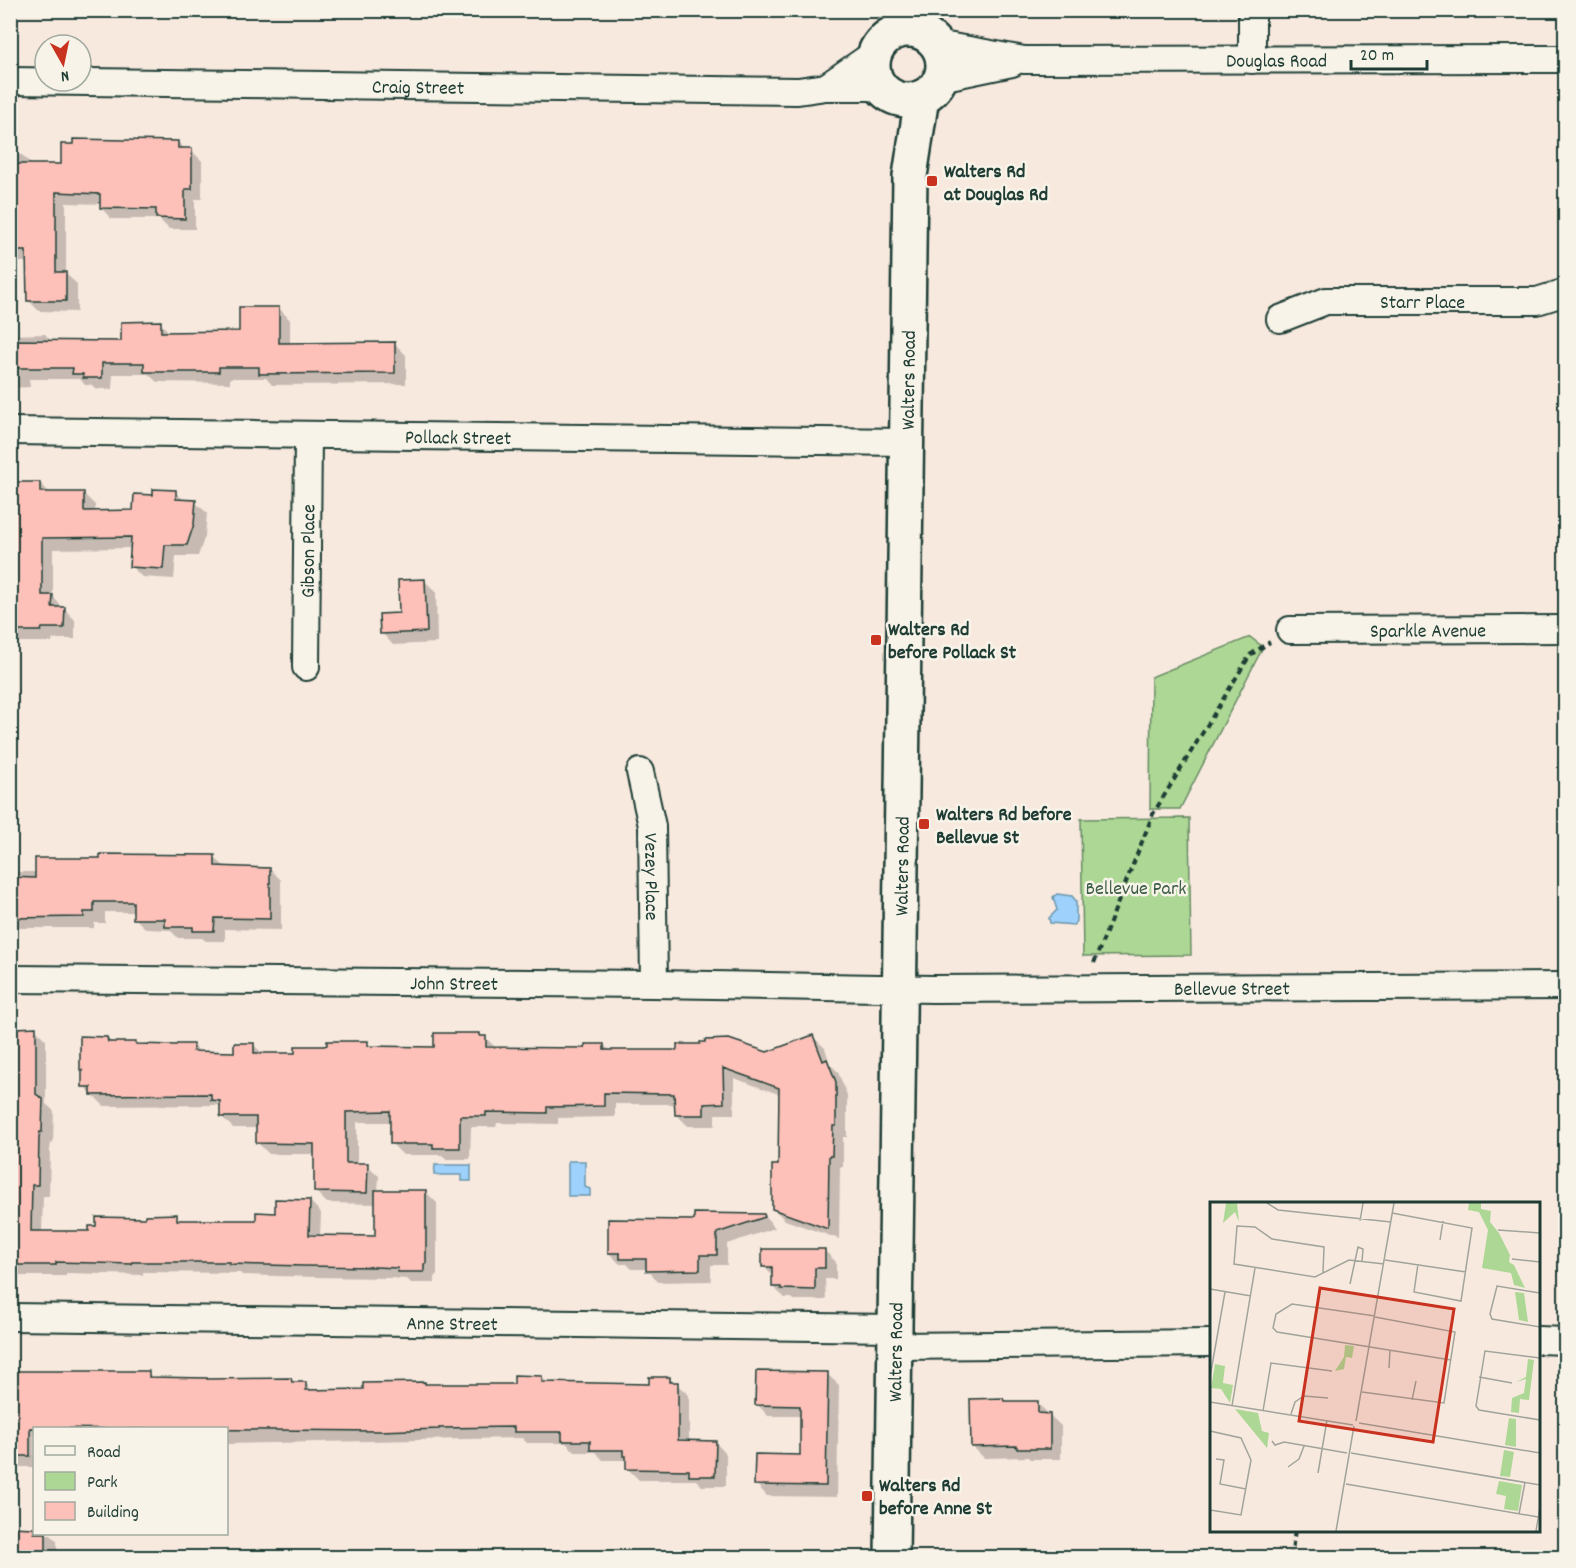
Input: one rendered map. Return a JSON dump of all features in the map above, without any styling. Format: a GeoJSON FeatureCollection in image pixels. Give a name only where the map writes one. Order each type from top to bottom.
{"type":"FeatureCollection","features":[{"type":"Feature","properties":{"kind":"main road"},"geometry":{"type":"LineString","coordinates":[[909,30],[930,31],[941,55],[943,66],[931,88],[910,100],[899,99],[885,91],[873,71],[886,33],[909,30]]}},
{"type":"Feature","properties":{"kind":"main road","name":"Walters Road"},"geometry":{"type":"LineString","coordinates":[[892,1557],[910,176],[931,88]]}},
{"type":"Feature","properties":{"kind":"main road","name":"Walters Road"},"geometry":{"type":"LineString","coordinates":[[885,91],[910,176]]}},
{"type":"Feature","properties":{"kind":"street"},"geometry":{"type":"LineString","coordinates":[[1252,10],[1252,60]]}},
{"type":"Feature","properties":{"kind":"street","name":"Douglas Road"},"geometry":{"type":"LineString","coordinates":[[930,31],[1024,60]]}},
{"type":"Feature","properties":{"kind":"street","name":"Craig Street"},"geometry":{"type":"LineString","coordinates":[[826,87],[886,33]]}},
{"type":"Feature","properties":{"kind":"street","name":"Douglas Road"},"geometry":{"type":"LineString","coordinates":[[931,88],[1024,60],[1566,59]]}},
{"type":"Feature","properties":{"kind":"street","name":"Craig Street"},"geometry":{"type":"LineString","coordinates":[[10,81],[798,92],[826,87],[885,91]]}},
{"type":"Feature","properties":{"kind":"street","name":"Starr Place"},"geometry":{"type":"LineString","coordinates":[[1280,319],[1326,302],[1537,301],[1566,291]]}},
{"type":"Feature","properties":{"kind":"street","name":"Pollack Street"},"geometry":{"type":"LineString","coordinates":[[10,431],[907,442]]}},
{"type":"Feature","properties":{"kind":"street","name":"Gibson Place"},"geometry":{"type":"LineString","coordinates":[[306,667],[308,436]]}},
{"type":"Feature","properties":{"kind":"street","name":"Sparkle Avenue"},"geometry":{"type":"LineString","coordinates":[[1290,630],[1566,629]]}},
{"type":"Feature","properties":{"kind":"street","name":"Vezey Place"},"geometry":{"type":"LineString","coordinates":[[640,772],[652,826],[654,984]]}},
{"type":"Feature","properties":{"kind":"street","name":"John Street"},"geometry":{"type":"LineString","coordinates":[[10,980],[654,984],[898,988]]}},
{"type":"Feature","properties":{"kind":"street","name":"Bellevue Street"},"geometry":{"type":"LineString","coordinates":[[898,988],[1566,986]]}},
{"type":"Feature","properties":{"kind":"street","name":"Anne Street"},"geometry":{"type":"LineString","coordinates":[[10,1317],[895,1337]]}},
{"type":"Feature","properties":{"kind":"street"},"geometry":{"type":"LineString","coordinates":[[895,1337],[1210,1343]]}},
{"type":"Feature","properties":{"kind":"street"},"geometry":{"type":"LineString","coordinates":[[1540,1340],[1566,1341]]}},
{"type":"Feature","properties":{"kind":"path"},"geometry":{"type":"LineString","coordinates":[[1084,989],[1153,814],[1250,655],[1290,630]]}},
{"type":"Feature","properties":{"kind":"path"},"geometry":{"type":"LineString","coordinates":[[1291,1557],[1295,1532]]}},
{"type":"Feature","properties":{"kind":"green space"},"geometry":{"type":"Polygon","coordinates":[[[1250,637],[1263,647],[1180,809],[1150,809],[1151,677],[1250,637]]]}},
{"type":"Feature","properties":{"kind":"green space","name":"Bellevue Park"},"geometry":{"type":"Polygon","coordinates":[[[1189,818],[1191,955],[1083,956],[1081,819],[1189,818]]]}},
{"type":"Feature","properties":{"kind":"water"},"geometry":{"type":"Polygon","coordinates":[[[1057,894],[1072,896],[1076,901],[1074,925],[1050,923],[1049,918],[1057,910],[1053,897],[1057,894]]]}},
{"type":"Feature","properties":{"kind":"water"},"geometry":{"type":"Polygon","coordinates":[[[568,1161],[585,1161],[585,1187],[590,1189],[590,1196],[568,1196],[568,1161]]]}},
{"type":"Feature","properties":{"kind":"water"},"geometry":{"type":"Polygon","coordinates":[[[435,1165],[471,1165],[471,1181],[462,1181],[462,1175],[434,1175],[435,1165]]]}},
{"type":"Feature","properties":{"kind":"building"},"geometry":{"type":"Polygon","coordinates":[[[73,139],[178,141],[178,148],[192,148],[192,189],[185,189],[185,219],[156,218],[156,209],[100,208],[100,194],[56,192],[56,272],[66,272],[66,301],[27,301],[26,251],[10,251],[10,164],[61,164],[61,144],[73,144],[73,139]]]}},
{"type":"Feature","properties":{"kind":"building"},"geometry":{"type":"Polygon","coordinates":[[[239,307],[279,307],[279,343],[395,342],[395,373],[259,374],[259,367],[219,367],[219,372],[144,372],[144,363],[102,363],[102,378],[83,378],[83,374],[72,374],[73,368],[10,368],[10,340],[121,341],[121,322],[161,321],[161,332],[239,331],[239,307]]]}},
{"type":"Feature","properties":{"kind":"building"},"geometry":{"type":"Polygon","coordinates":[[[10,482],[40,482],[40,492],[84,492],[84,511],[133,510],[134,494],[153,495],[153,489],[176,490],[176,499],[196,500],[194,524],[187,545],[165,545],[163,569],[129,567],[131,537],[42,538],[42,595],[53,595],[52,607],[65,607],[64,628],[10,631],[12,563],[10,563],[10,482]]]}},
{"type":"Feature","properties":{"kind":"building"},"geometry":{"type":"Polygon","coordinates":[[[425,579],[427,632],[380,634],[379,614],[399,613],[398,580],[425,579]]]}},
{"type":"Feature","properties":{"kind":"building"},"geometry":{"type":"Polygon","coordinates":[[[100,854],[215,855],[215,866],[270,868],[270,919],[215,918],[214,931],[193,931],[193,927],[165,927],[165,919],[133,919],[133,902],[94,902],[94,912],[84,912],[84,917],[10,918],[10,877],[35,878],[35,858],[100,858],[100,854]]]}},
{"type":"Feature","properties":{"kind":"building"},"geometry":{"type":"Polygon","coordinates":[[[36,1027],[36,1094],[43,1099],[38,1185],[32,1185],[31,1231],[89,1231],[89,1226],[96,1226],[96,1217],[145,1218],[145,1215],[177,1214],[177,1220],[256,1220],[256,1212],[275,1213],[275,1199],[310,1200],[309,1235],[375,1236],[375,1190],[426,1190],[426,1264],[424,1264],[424,1272],[398,1272],[397,1268],[229,1264],[229,1262],[132,1262],[132,1264],[56,1262],[56,1265],[10,1265],[10,1034],[16,1034],[16,1028],[36,1027]]]}},
{"type":"Feature","properties":{"kind":"building"},"geometry":{"type":"Polygon","coordinates":[[[434,1033],[480,1033],[480,1036],[486,1036],[486,1047],[585,1048],[585,1044],[604,1044],[604,1050],[677,1050],[677,1044],[700,1044],[705,1040],[729,1039],[767,1052],[813,1035],[823,1061],[827,1059],[836,1082],[836,1126],[833,1126],[832,1156],[829,1156],[828,1229],[772,1209],[772,1165],[778,1165],[779,1088],[723,1068],[724,1103],[704,1104],[704,1115],[675,1115],[674,1094],[604,1093],[604,1106],[547,1107],[547,1113],[486,1112],[486,1116],[460,1116],[460,1148],[433,1148],[433,1144],[390,1144],[390,1111],[346,1112],[346,1163],[368,1163],[367,1193],[314,1192],[314,1144],[256,1143],[256,1117],[220,1117],[220,1101],[211,1100],[211,1094],[91,1095],[91,1087],[82,1087],[80,1036],[107,1037],[108,1042],[136,1042],[136,1044],[193,1044],[193,1051],[234,1052],[234,1043],[254,1043],[254,1053],[295,1053],[295,1046],[324,1046],[327,1045],[327,1041],[368,1041],[368,1046],[434,1047],[434,1033]]]}},
{"type":"Feature","properties":{"kind":"building"},"geometry":{"type":"Polygon","coordinates":[[[694,1213],[764,1214],[765,1217],[717,1233],[717,1255],[700,1255],[700,1270],[646,1271],[646,1259],[620,1259],[620,1253],[608,1253],[608,1219],[694,1220],[694,1213]]]}},
{"type":"Feature","properties":{"kind":"building"},"geometry":{"type":"Polygon","coordinates":[[[762,1249],[825,1249],[825,1268],[815,1268],[815,1290],[772,1287],[772,1267],[762,1267],[762,1249]]]}},
{"type":"Feature","properties":{"kind":"building"},"geometry":{"type":"Polygon","coordinates":[[[10,1371],[149,1371],[149,1377],[291,1378],[292,1382],[306,1382],[306,1390],[363,1389],[363,1383],[514,1384],[514,1375],[542,1376],[542,1382],[649,1384],[649,1377],[670,1377],[670,1382],[678,1382],[678,1440],[716,1441],[715,1476],[689,1476],[689,1470],[626,1469],[626,1456],[623,1456],[623,1450],[590,1450],[590,1441],[562,1441],[562,1432],[514,1432],[514,1427],[380,1431],[228,1430],[228,1427],[33,1427],[30,1428],[30,1456],[10,1456],[10,1371]]]}},
{"type":"Feature","properties":{"kind":"building"},"geometry":{"type":"Polygon","coordinates":[[[756,1371],[828,1372],[826,1486],[754,1485],[755,1454],[800,1455],[800,1406],[755,1405],[756,1371]]]}},
{"type":"Feature","properties":{"kind":"building"},"geometry":{"type":"Polygon","coordinates":[[[1003,1398],[1004,1401],[1038,1401],[1038,1413],[1050,1414],[1050,1449],[1017,1449],[1017,1446],[971,1447],[970,1399],[1003,1398]]]}},
{"type":"Feature","properties":{"kind":"building"},"geometry":{"type":"Polygon","coordinates":[[[10,1527],[33,1528],[33,1535],[46,1535],[46,1557],[10,1557],[10,1527]]]}},
{"type":"Feature","properties":{"kind":"place","name":"Walters Rd at Douglas Rd"},"geometry":{"type":"Point","coordinates":[932,181]}},
{"type":"Feature","properties":{"kind":"place","name":"Walters Rd before Pollack St"},"geometry":{"type":"Point","coordinates":[876,640]}},
{"type":"Feature","properties":{"kind":"place","name":"Walters Rd before Bellevue St"},"geometry":{"type":"Point","coordinates":[924,824]}},
{"type":"Feature","properties":{"kind":"place","name":"Walters Rd before Anne St"},"geometry":{"type":"Point","coordinates":[867,1496]}}]}
